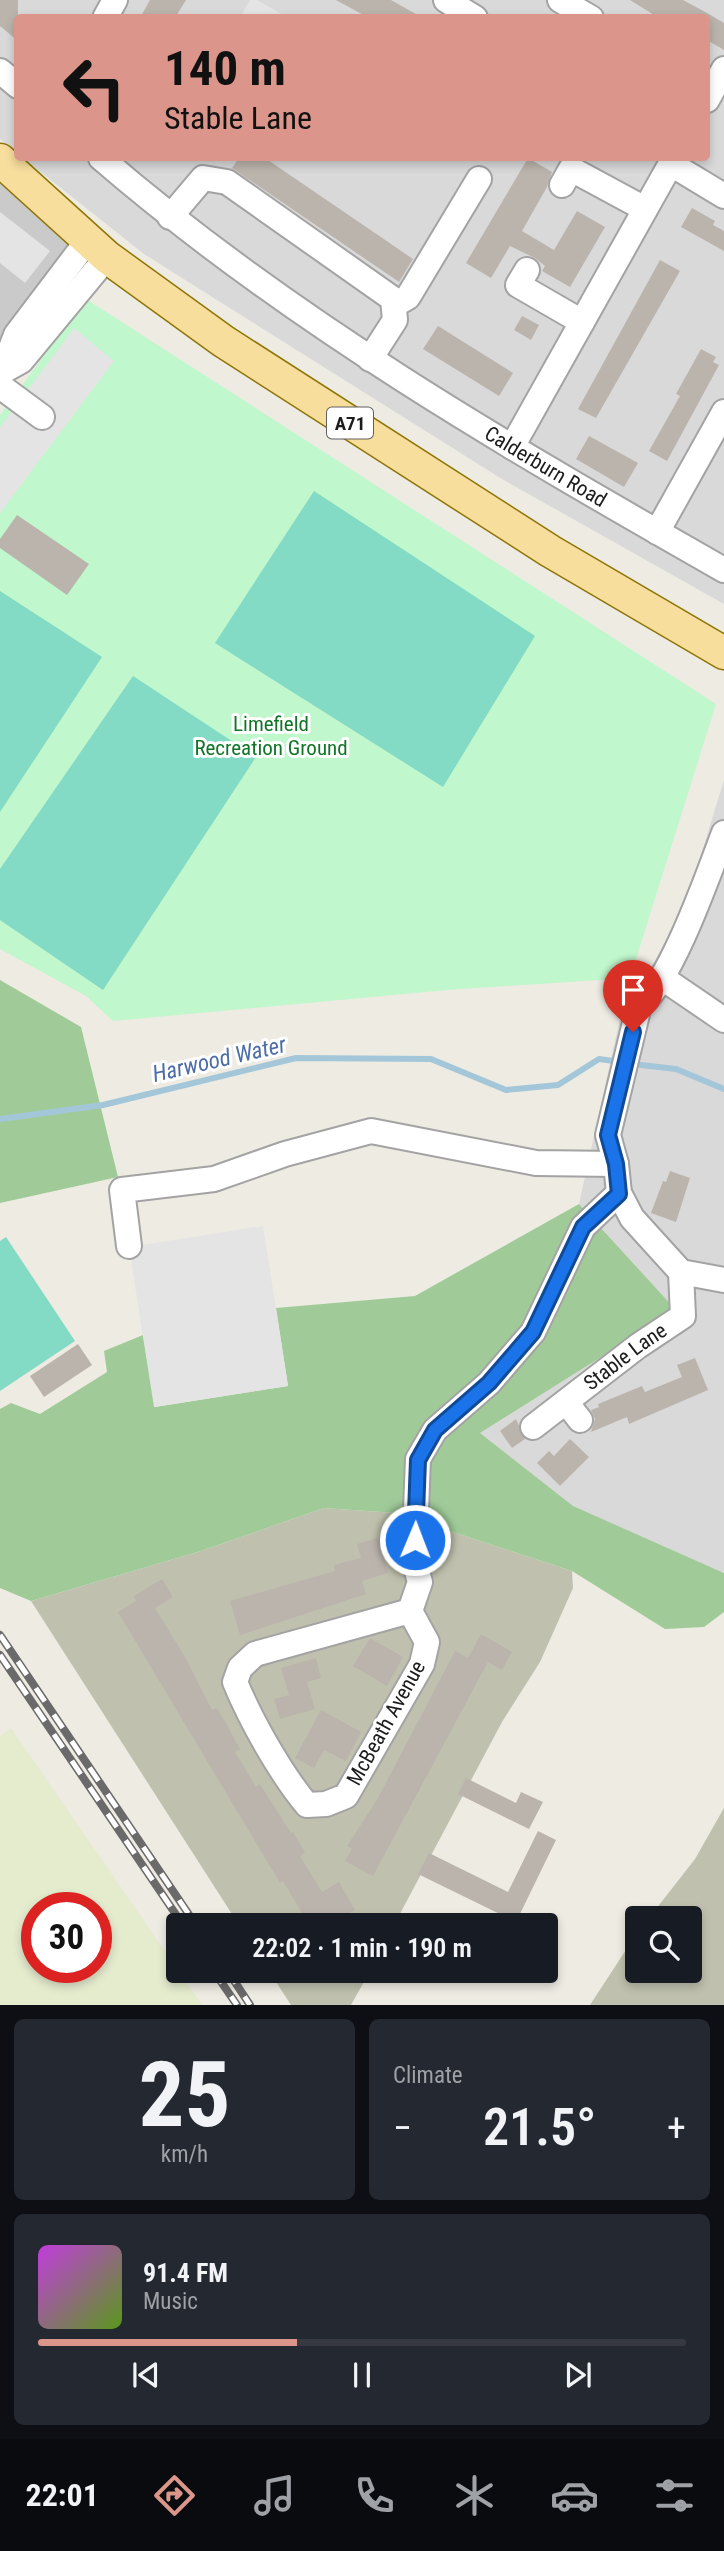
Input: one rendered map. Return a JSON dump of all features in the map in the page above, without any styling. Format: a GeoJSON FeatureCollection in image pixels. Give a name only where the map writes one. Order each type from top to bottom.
{"type":"FeatureCollection","features":[{"type":"Feature","properties":{"kind":"main road","name":"A71"},"geometry":{"type":"LineString","coordinates":[[0,160],[97,248],[223,341],[551,551],[724,653]]}},
{"type":"Feature","properties":{"kind":"street"},"geometry":{"type":"LineString","coordinates":[[446,0],[469,14]]}},
{"type":"Feature","properties":{"kind":"street"},"geometry":{"type":"LineString","coordinates":[[560,0],[586,12]]}},
{"type":"Feature","properties":{"kind":"street"},"geometry":{"type":"LineString","coordinates":[[0,71],[14,83]]}},
{"type":"Feature","properties":{"kind":"street","name":"Calderburn Road"},"geometry":{"type":"LineString","coordinates":[[105,161],[170,217],[370,359],[512,447],[724,570]]}},
{"type":"Feature","properties":{"kind":"street"},"geometry":{"type":"LineString","coordinates":[[512,447],[673,161],[724,196]]}},
{"type":"Feature","properties":{"kind":"street"},"geometry":{"type":"LineString","coordinates":[[170,217],[207,168],[393,299],[395,320],[370,359]]}},
{"type":"Feature","properties":{"kind":"street"},"geometry":{"type":"LineString","coordinates":[[562,185],[571,169],[645,209]]}},
{"type":"Feature","properties":{"kind":"street"},"geometry":{"type":"LineString","coordinates":[[394,305],[408,297],[479,179]]}},
{"type":"Feature","properties":{"kind":"street"},"geometry":{"type":"LineString","coordinates":[[42,417],[1,376],[22,361],[97,248]]}},
{"type":"Feature","properties":{"kind":"street"},"geometry":{"type":"LineString","coordinates":[[527,270],[518,285],[582,322]]}},
{"type":"Feature","properties":{"kind":"street"},"geometry":{"type":"LineString","coordinates":[[657,533],[724,412]]}},
{"type":"Feature","properties":{"kind":"street"},"geometry":{"type":"LineString","coordinates":[[724,833],[682,939],[651,998],[639,1006],[608,1135],[616,1164],[619,1194],[632,1218],[681,1272],[724,1280]]}},
{"type":"Feature","properties":{"kind":"street"},"geometry":{"type":"LineString","coordinates":[[661,977],[724,1020]]}},
{"type":"Feature","properties":{"kind":"street"},"geometry":{"type":"LineString","coordinates":[[129,1247],[122,1190],[214,1179],[285,1154],[371,1131],[536,1163],[616,1164]]}},
{"type":"Feature","properties":{"kind":"street"},"geometry":{"type":"LineString","coordinates":[[410,1611],[420,1582],[415,1561],[418,1460],[435,1430],[489,1383],[533,1332],[583,1227],[619,1194]]}},
{"type":"Feature","properties":{"kind":"street","name":"Stable Lane"},"geometry":{"type":"LineString","coordinates":[[533,1427],[573,1411],[682,1316],[681,1272]]}},
{"type":"Feature","properties":{"kind":"street","name":"McBeath Avenue"},"geometry":{"type":"LineString","coordinates":[[410,1611],[427,1642],[422,1664],[346,1796],[326,1804],[307,1805],[294,1790],[245,1705],[235,1682],[240,1668],[255,1654],[410,1611]]}},
{"type":"Feature","properties":{"kind":"shaded area"},"geometry":{"type":"Polygon","coordinates":[[[0,0],[724,0],[724,604],[502,479],[144,254],[27,161],[710,161],[710,14],[14,14],[14,151],[0,139],[0,0]]]}},
{"type":"Feature","properties":{"kind":"shaded area"},"geometry":{"type":"Polygon","coordinates":[[[250,0],[257,0],[282,14],[242,14],[250,0]]]}},
{"type":"Feature","properties":{"kind":"shaded area"},"geometry":{"type":"Polygon","coordinates":[[[0,180],[69,243],[5,336],[0,337],[0,180]]]}},
{"type":"Feature","properties":{"kind":"shaded area"},"geometry":{"type":"Polygon","coordinates":[[[0,212],[50,251],[25,283],[0,263],[0,212]]]}},
{"type":"Feature","properties":{"kind":"shaded area"},"geometry":{"type":"Polygon","coordinates":[[[74,328],[114,361],[0,513],[0,427],[74,328]]]}},
{"type":"Feature","properties":{"kind":"shaded area"},"geometry":{"type":"Polygon","coordinates":[[[724,780],[724,1573],[572,1506],[480,1433],[676,1310],[579,1204],[619,1023],[684,910],[724,780]]]}},
{"type":"Feature","properties":{"kind":"shaded area"},"geometry":{"type":"Polygon","coordinates":[[[263,1226],[288,1386],[154,1407],[129,1247],[263,1226]]]}},
{"type":"Feature","properties":{"kind":"shaded area"},"geometry":{"type":"Polygon","coordinates":[[[324,1508],[395,1513],[572,1571],[573,1588],[540,1662],[502,1722],[400,1913],[231,1913],[31,1601],[201,1551],[324,1508]]]}},
{"type":"Feature","properties":{"kind":"shaded area"},"geometry":{"type":"Polygon","coordinates":[[[11,1728],[166,1953],[166,1983],[187,1983],[202,2005],[0,2005],[0,1736],[11,1728]]]}},
{"type":"Feature","properties":{"kind":"shaded area"},"geometry":{"type":"Polygon","coordinates":[[[724,1808],[724,2005],[590,2005],[625,1951],[625,1983],[702,1983],[702,1906],[658,1906],[695,1859],[724,1808]]]}},
{"type":"Feature","properties":{"kind":"shaded area"},"geometry":{"type":"Polygon","coordinates":[[[277,1983],[363,1983],[351,2005],[291,2005],[277,1983]]]}},
{"type":"Feature","properties":{"kind":"green space","name":"Limefield Recreation Ground"},"geometry":{"type":"Polygon","coordinates":[[[86,299],[716,704],[630,978],[447,990],[113,1021],[86,996],[0,949],[0,415],[86,299]]]}},
{"type":"Feature","properties":{"kind":"green space"},"geometry":{"type":"Polygon","coordinates":[[[314,491],[535,636],[443,787],[215,643],[314,491]]]}},
{"type":"Feature","properties":{"kind":"green space"},"geometry":{"type":"Polygon","coordinates":[[[0,591],[102,657],[0,812],[0,591]]]}},
{"type":"Feature","properties":{"kind":"green space"},"geometry":{"type":"Polygon","coordinates":[[[133,676],[256,757],[103,990],[0,920],[0,869],[133,676]]]}},
{"type":"Feature","properties":{"kind":"green space"},"geometry":{"type":"Polygon","coordinates":[[[0,980],[81,1027],[118,1177],[0,1203],[0,980]]]}},
{"type":"Feature","properties":{"kind":"green space"},"geometry":{"type":"Polygon","coordinates":[[[579,1204],[676,1310],[480,1433],[573,1506],[724,1573],[724,1612],[704,1627],[665,1629],[572,1571],[395,1513],[324,1508],[201,1551],[31,1601],[0,1588],[0,1409],[11,1403],[40,1414],[107,1372],[104,1351],[143,1335],[155,1407],[288,1386],[276,1308],[415,1296],[579,1204]]]}},
{"type":"Feature","properties":{"kind":"green space"},"geometry":{"type":"Polygon","coordinates":[[[6,1237],[75,1341],[0,1391],[0,1241],[6,1237]]]}},
{"type":"Feature","properties":{"kind":"building"},"geometry":{"type":"Polygon","coordinates":[[[0,0],[18,0],[18,14],[14,14],[14,38],[0,26],[0,0]]]}},
{"type":"Feature","properties":{"kind":"building"},"geometry":{"type":"Polygon","coordinates":[[[150,0],[186,0],[177,14],[142,14],[150,0]]]}},
{"type":"Feature","properties":{"kind":"building"},"geometry":{"type":"Polygon","coordinates":[[[336,0],[391,0],[416,14],[362,14],[336,0]]]}},
{"type":"Feature","properties":{"kind":"building"},"geometry":{"type":"Polygon","coordinates":[[[630,0],[683,0],[708,14],[653,14],[630,0]]]}},
{"type":"Feature","properties":{"kind":"building"},"geometry":{"type":"Polygon","coordinates":[[[710,15],[724,23],[724,50],[710,42],[710,15]]]}},
{"type":"Feature","properties":{"kind":"building"},"geometry":{"type":"Polygon","coordinates":[[[237,161],[269,161],[413,259],[399,282],[232,168],[237,161]]]}},
{"type":"Feature","properties":{"kind":"building"},"geometry":{"type":"Polygon","coordinates":[[[526,161],[533,161],[552,172],[547,187],[522,231],[554,250],[577,211],[605,227],[570,287],[542,271],[545,266],[535,258],[510,246],[491,278],[466,263],[526,161]]]}},
{"type":"Feature","properties":{"kind":"building"},"geometry":{"type":"Polygon","coordinates":[[[692,208],[715,221],[713,225],[724,231],[724,251],[681,227],[692,208]]]}},
{"type":"Feature","properties":{"kind":"building"},"geometry":{"type":"Polygon","coordinates":[[[660,260],[680,271],[596,418],[578,409],[660,260]]]}},
{"type":"Feature","properties":{"kind":"building"},"geometry":{"type":"Polygon","coordinates":[[[522,316],[539,325],[531,340],[514,330],[522,316]]]}},
{"type":"Feature","properties":{"kind":"building"},"geometry":{"type":"Polygon","coordinates":[[[438,326],[513,373],[499,396],[423,349],[438,326]]]}},
{"type":"Feature","properties":{"kind":"building"},"geometry":{"type":"Polygon","coordinates":[[[701,349],[716,357],[713,362],[719,365],[667,461],[649,451],[680,396],[676,394],[701,349]]]}},
{"type":"Feature","properties":{"kind":"building"},"geometry":{"type":"Polygon","coordinates":[[[589,436],[638,463],[624,487],[576,459],[589,436]]]}},
{"type":"Feature","properties":{"kind":"building"},"geometry":{"type":"Polygon","coordinates":[[[17,515],[89,564],[67,595],[0,548],[0,539],[17,515]]]}},
{"type":"Feature","properties":{"kind":"building"},"geometry":{"type":"Polygon","coordinates":[[[670,1171],[690,1178],[676,1222],[651,1213],[663,1181],[666,1182],[670,1171]]]}},
{"type":"Feature","properties":{"kind":"building"},"geometry":{"type":"Polygon","coordinates":[[[78,1344],[92,1365],[44,1397],[30,1376],[78,1344]]]}},
{"type":"Feature","properties":{"kind":"building"},"geometry":{"type":"Polygon","coordinates":[[[695,1358],[708,1390],[629,1424],[627,1417],[591,1432],[595,1419],[591,1410],[599,1407],[598,1404],[642,1386],[645,1392],[682,1377],[677,1365],[695,1358]]]}},
{"type":"Feature","properties":{"kind":"building"},"geometry":{"type":"Polygon","coordinates":[[[516,1419],[525,1439],[512,1448],[500,1431],[516,1419]]]}},
{"type":"Feature","properties":{"kind":"building"},"geometry":{"type":"Polygon","coordinates":[[[570,1439],[589,1457],[560,1486],[537,1463],[549,1451],[554,1456],[570,1439]]]}},
{"type":"Feature","properties":{"kind":"building"},"geometry":{"type":"Polygon","coordinates":[[[378,1538],[388,1573],[362,1581],[366,1594],[240,1635],[230,1601],[335,1571],[334,1565],[361,1558],[357,1544],[378,1538]]]}},
{"type":"Feature","properties":{"kind":"building"},"geometry":{"type":"Polygon","coordinates":[[[162,1579],[173,1597],[155,1608],[185,1657],[212,1710],[217,1708],[227,1725],[240,1749],[235,1752],[256,1787],[260,1784],[291,1833],[293,1832],[305,1852],[300,1856],[322,1892],[339,1882],[355,1910],[350,1913],[302,1913],[283,1881],[280,1883],[118,1612],[136,1601],[134,1596],[162,1579]]]}},
{"type":"Feature","properties":{"kind":"building"},"geometry":{"type":"Polygon","coordinates":[[[481,1634],[512,1652],[502,1670],[488,1662],[373,1876],[345,1861],[352,1849],[347,1846],[378,1798],[455,1651],[468,1658],[481,1634]]]}},
{"type":"Feature","properties":{"kind":"building"},"geometry":{"type":"Polygon","coordinates":[[[370,1638],[403,1657],[387,1686],[353,1666],[370,1638]]]}},
{"type":"Feature","properties":{"kind":"building"},"geometry":{"type":"Polygon","coordinates":[[[316,1658],[321,1678],[307,1682],[315,1709],[280,1719],[274,1699],[289,1695],[281,1668],[316,1658]]]}},
{"type":"Feature","properties":{"kind":"building"},"geometry":{"type":"Polygon","coordinates":[[[321,1710],[361,1732],[346,1761],[324,1750],[314,1768],[295,1758],[321,1710]]]}},
{"type":"Feature","properties":{"kind":"building"},"geometry":{"type":"Polygon","coordinates":[[[466,1778],[516,1803],[521,1792],[543,1802],[529,1829],[458,1794],[466,1778]]]}},
{"type":"Feature","properties":{"kind":"building"},"geometry":{"type":"Polygon","coordinates":[[[538,1831],[556,1840],[520,1913],[498,1913],[418,1874],[429,1853],[508,1892],[538,1831]]]}},
{"type":"Feature","properties":{"kind":"waterway","name":"Harwood Water"},"geometry":{"type":"LineString","coordinates":[[0,1119],[103,1105],[296,1058],[431,1059],[506,1090],[558,1085],[599,1059],[621,1062]]}},
{"type":"Feature","properties":{"kind":"waterway","name":"Harwood Water"},"geometry":{"type":"LineString","coordinates":[[632,1064],[676,1069],[724,1089]]}},
{"type":"Feature","properties":{"kind":"railway"},"geometry":{"type":"LineString","coordinates":[[0,1635],[188,1913]]}},
{"type":"Feature","properties":{"kind":"railway"},"geometry":{"type":"LineString","coordinates":[[0,1655],[175,1913]]}},
{"type":"Feature","properties":{"kind":"railway"},"geometry":{"type":"LineString","coordinates":[[222,1983],[237,2005]]}},
{"type":"Feature","properties":{"kind":"railway"},"geometry":{"type":"LineString","coordinates":[[236,1983],[250,2005]]}},
{"type":"Feature","properties":{"kind":"route"},"geometry":{"type":"LineString","coordinates":[[415,1540],[418,1460],[435,1430],[489,1383],[533,1332],[583,1227],[619,1194],[616,1164],[608,1135],[633,1032]]}}]}
